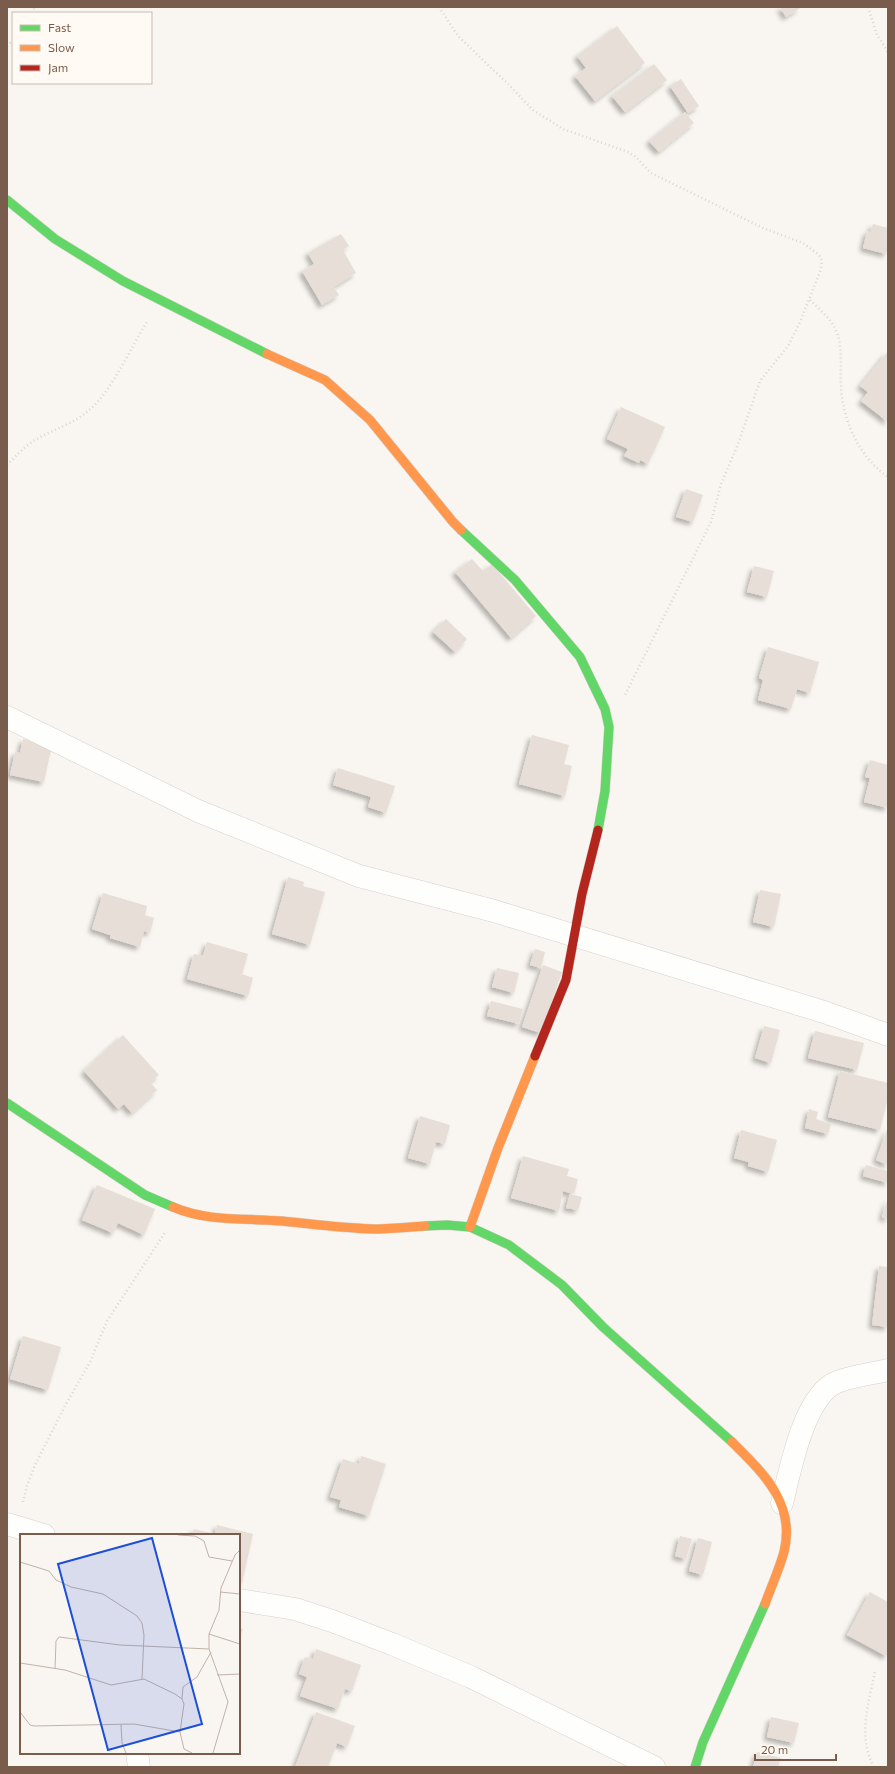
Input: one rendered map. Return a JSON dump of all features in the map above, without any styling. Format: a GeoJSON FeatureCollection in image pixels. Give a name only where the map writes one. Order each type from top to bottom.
{"type":"FeatureCollection","features":[{"type":"Feature","properties":{"kind":"street"},"geometry":{"type":"LineString","coordinates":[[7,200],[56,239],[122,281],[161,301],[175,306],[279,360],[325,380],[370,420],[453,522],[515,580],[547,616],[580,657],[604,708],[609,727],[605,791],[595,844],[582,894],[566,980],[498,1148],[470,1227]]}},
{"type":"Feature","properties":{"kind":"street"},"geometry":{"type":"LineString","coordinates":[[7,717],[198,811],[359,876],[494,910],[824,1012],[888,1035]]}},
{"type":"Feature","properties":{"kind":"street"},"geometry":{"type":"LineString","coordinates":[[7,1102],[145,1195],[180,1210],[201,1216],[224,1219],[281,1221],[335,1227],[375,1229],[447,1225],[470,1227],[509,1245],[562,1285],[603,1327],[730,1440],[760,1470],[772,1485],[782,1502],[786,1526],[784,1551],[761,1616],[703,1742],[695,1767]]}},
{"type":"Feature","properties":{"kind":"street"},"geometry":{"type":"LineString","coordinates":[[782,1502],[799,1437],[819,1396],[836,1383],[888,1370]]}},
{"type":"Feature","properties":{"kind":"street"},"geometry":{"type":"LineString","coordinates":[[7,1524],[38,1533]]}},
{"type":"Feature","properties":{"kind":"street"},"geometry":{"type":"LineString","coordinates":[[240,1600],[295,1610],[332,1621],[399,1647],[471,1677],[654,1767]]}},
{"type":"Feature","properties":{"kind":"street"},"geometry":{"type":"LineString","coordinates":[[137,1754],[139,1767]]}},
{"type":"Feature","properties":{"kind":"path"},"geometry":{"type":"LineString","coordinates":[[439,7],[458,36],[533,110],[562,129],[628,152],[636,157],[651,173],[756,225],[804,243],[820,254],[822,261],[820,272],[810,300],[788,346],[760,381],[738,444],[721,484],[711,522],[609,727]]}},
{"type":"Feature","properties":{"kind":"path"},"geometry":{"type":"LineString","coordinates":[[868,7],[877,35],[888,52]]}},
{"type":"Feature","properties":{"kind":"path"},"geometry":{"type":"LineString","coordinates":[[810,300],[833,324],[837,332],[840,352],[841,386],[844,411],[851,429],[862,451],[880,472],[888,477]]}},
{"type":"Feature","properties":{"kind":"path"},"geometry":{"type":"LineString","coordinates":[[7,465],[32,442],[74,421],[89,411],[100,399],[139,334],[161,301]]}},
{"type":"Feature","properties":{"kind":"path"},"geometry":{"type":"LineString","coordinates":[[38,1533],[26,1523],[22,1510],[27,1486],[35,1465],[65,1406],[90,1362],[107,1321],[180,1210]]}},
{"type":"Feature","properties":{"kind":"path"},"geometry":{"type":"LineString","coordinates":[[874,1767],[871,1761],[864,1729],[875,1670]]}},
{"type":"Feature","properties":{"kind":"building"},"geometry":{"type":"Polygon","coordinates":[[[780,7],[799,7],[800,8],[786,17],[780,7]]]}},
{"type":"Feature","properties":{"kind":"building"},"geometry":{"type":"Polygon","coordinates":[[[617,26],[645,63],[595,101],[575,76],[586,68],[577,56],[617,26]]]}},
{"type":"Feature","properties":{"kind":"building"},"geometry":{"type":"Polygon","coordinates":[[[654,64],[667,80],[625,112],[612,96],[654,64]]]}},
{"type":"Feature","properties":{"kind":"building"},"geometry":{"type":"Polygon","coordinates":[[[681,79],[699,106],[688,113],[670,86],[681,79]]]}},
{"type":"Feature","properties":{"kind":"building"},"geometry":{"type":"Polygon","coordinates":[[[685,112],[694,123],[659,152],[649,141],[685,112]]]}},
{"type":"Feature","properties":{"kind":"building"},"geometry":{"type":"Polygon","coordinates":[[[873,224],[888,228],[888,249],[886,254],[863,248],[867,231],[870,232],[873,224]]]}},
{"type":"Feature","properties":{"kind":"building"},"geometry":{"type":"Polygon","coordinates":[[[341,234],[349,246],[343,250],[356,273],[334,287],[339,295],[322,305],[302,271],[314,264],[308,253],[341,234]]]}},
{"type":"Feature","properties":{"kind":"building"},"geometry":{"type":"Polygon","coordinates":[[[888,351],[888,422],[861,401],[868,392],[860,386],[888,351]]]}},
{"type":"Feature","properties":{"kind":"building"},"geometry":{"type":"Polygon","coordinates":[[[621,407],[665,427],[648,464],[640,460],[639,463],[624,456],[628,449],[607,439],[621,407]]]}},
{"type":"Feature","properties":{"kind":"building"},"geometry":{"type":"Polygon","coordinates":[[[686,489],[703,495],[693,522],[676,517],[686,489]]]}},
{"type":"Feature","properties":{"kind":"building"},"geometry":{"type":"Polygon","coordinates":[[[472,559],[483,571],[492,564],[536,616],[511,638],[455,572],[472,559]]]}},
{"type":"Feature","properties":{"kind":"building"},"geometry":{"type":"Polygon","coordinates":[[[754,566],[774,571],[767,597],[747,592],[754,566]]]}},
{"type":"Feature","properties":{"kind":"building"},"geometry":{"type":"Polygon","coordinates":[[[446,619],[467,639],[455,652],[433,632],[446,619]]]}},
{"type":"Feature","properties":{"kind":"building"},"geometry":{"type":"Polygon","coordinates":[[[768,647],[819,662],[810,693],[797,689],[791,709],[758,700],[763,680],[759,678],[768,647]]]}},
{"type":"Feature","properties":{"kind":"building"},"geometry":{"type":"Polygon","coordinates":[[[532,735],[569,745],[564,764],[572,766],[565,796],[519,784],[532,735]]]}},
{"type":"Feature","properties":{"kind":"building"},"geometry":{"type":"Polygon","coordinates":[[[23,739],[52,745],[44,782],[10,775],[15,752],[20,753],[23,739]]]}},
{"type":"Feature","properties":{"kind":"building"},"geometry":{"type":"Polygon","coordinates":[[[870,760],[888,765],[888,808],[864,802],[870,778],[865,777],[870,760]]]}},
{"type":"Feature","properties":{"kind":"building"},"geometry":{"type":"Polygon","coordinates":[[[338,768],[395,786],[386,813],[368,807],[371,797],[333,785],[338,768]]]}},
{"type":"Feature","properties":{"kind":"building"},"geometry":{"type":"Polygon","coordinates":[[[288,877],[304,882],[303,886],[325,892],[310,945],[272,934],[288,877]]]}},
{"type":"Feature","properties":{"kind":"building"},"geometry":{"type":"Polygon","coordinates":[[[760,890],[781,894],[774,927],[753,922],[760,890]]]}},
{"type":"Feature","properties":{"kind":"building"},"geometry":{"type":"Polygon","coordinates":[[[103,893],[147,906],[145,915],[154,918],[150,933],[144,931],[140,947],[110,938],[110,935],[92,929],[103,893]]]}},
{"type":"Feature","properties":{"kind":"building"},"geometry":{"type":"Polygon","coordinates":[[[207,942],[248,954],[242,974],[253,978],[248,996],[187,979],[194,954],[203,956],[207,942]]]}},
{"type":"Feature","properties":{"kind":"building"},"geometry":{"type":"Polygon","coordinates":[[[535,949],[545,952],[541,968],[530,965],[535,949]]]}},
{"type":"Feature","properties":{"kind":"building"},"geometry":{"type":"Polygon","coordinates":[[[543,965],[562,972],[541,1033],[522,1027],[543,965]]]}},
{"type":"Feature","properties":{"kind":"building"},"geometry":{"type":"Polygon","coordinates":[[[497,968],[519,973],[514,993],[492,987],[497,968]]]}},
{"type":"Feature","properties":{"kind":"building"},"geometry":{"type":"Polygon","coordinates":[[[491,1001],[523,1009],[519,1024],[487,1016],[491,1001]]]}},
{"type":"Feature","properties":{"kind":"building"},"geometry":{"type":"Polygon","coordinates":[[[764,1026],[780,1030],[771,1063],[755,1058],[764,1026]]]}},
{"type":"Feature","properties":{"kind":"building"},"geometry":{"type":"Polygon","coordinates":[[[815,1031],[864,1043],[857,1070],[808,1058],[815,1031]]]}},
{"type":"Feature","properties":{"kind":"building"},"geometry":{"type":"Polygon","coordinates":[[[123,1035],[159,1075],[150,1082],[157,1090],[132,1113],[124,1104],[118,1109],[84,1071],[123,1035]]]}},
{"type":"Feature","properties":{"kind":"building"},"geometry":{"type":"Polygon","coordinates":[[[840,1071],[888,1083],[888,1098],[880,1130],[828,1117],[840,1071]]]}},
{"type":"Feature","properties":{"kind":"building"},"geometry":{"type":"Polygon","coordinates":[[[809,1109],[818,1112],[816,1119],[831,1124],[828,1134],[805,1128],[809,1109]]]}},
{"type":"Feature","properties":{"kind":"building"},"geometry":{"type":"Polygon","coordinates":[[[420,1116],[450,1125],[445,1144],[436,1142],[430,1164],[408,1158],[420,1116]]]}},
{"type":"Feature","properties":{"kind":"building"},"geometry":{"type":"Polygon","coordinates":[[[888,1127],[888,1165],[876,1160],[888,1127]]]}},
{"type":"Feature","properties":{"kind":"building"},"geometry":{"type":"Polygon","coordinates":[[[741,1130],[777,1140],[768,1172],[748,1166],[749,1162],[734,1158],[741,1130]]]}},
{"type":"Feature","properties":{"kind":"building"},"geometry":{"type":"Polygon","coordinates":[[[523,1156],[569,1169],[567,1176],[578,1179],[574,1194],[563,1191],[559,1211],[511,1198],[523,1156]]]}},
{"type":"Feature","properties":{"kind":"building"},"geometry":{"type":"Polygon","coordinates":[[[866,1165],[888,1171],[888,1183],[863,1176],[866,1165]]]}},
{"type":"Feature","properties":{"kind":"building"},"geometry":{"type":"Polygon","coordinates":[[[97,1185],[155,1209],[144,1235],[118,1223],[113,1233],[82,1220],[97,1185]]]}},
{"type":"Feature","properties":{"kind":"building"},"geometry":{"type":"Polygon","coordinates":[[[570,1194],[582,1197],[578,1210],[566,1208],[570,1194]]]}},
{"type":"Feature","properties":{"kind":"building"},"geometry":{"type":"Polygon","coordinates":[[[888,1198],[888,1219],[882,1217],[888,1198]]]}},
{"type":"Feature","properties":{"kind":"building"},"geometry":{"type":"Polygon","coordinates":[[[879,1266],[888,1267],[888,1327],[872,1325],[879,1266]]]}},
{"type":"Feature","properties":{"kind":"building"},"geometry":{"type":"Polygon","coordinates":[[[23,1336],[61,1347],[48,1390],[10,1379],[23,1336]]]}},
{"type":"Feature","properties":{"kind":"building"},"geometry":{"type":"Polygon","coordinates":[[[361,1456],[386,1464],[369,1516],[339,1507],[341,1500],[330,1497],[343,1459],[359,1464],[361,1456]]]}},
{"type":"Feature","properties":{"kind":"building"},"geometry":{"type":"Polygon","coordinates":[[[217,1525],[253,1534],[242,1583],[240,1583],[240,1534],[215,1534],[217,1525]]]}},
{"type":"Feature","properties":{"kind":"building"},"geometry":{"type":"Polygon","coordinates":[[[194,1529],[215,1534],[192,1534],[194,1529]]]}},
{"type":"Feature","properties":{"kind":"building"},"geometry":{"type":"Polygon","coordinates":[[[680,1536],[692,1539],[686,1559],[675,1556],[680,1536]]]}},
{"type":"Feature","properties":{"kind":"building"},"geometry":{"type":"Polygon","coordinates":[[[698,1538],[712,1542],[703,1575],[689,1571],[698,1538]]]}},
{"type":"Feature","properties":{"kind":"building"},"geometry":{"type":"Polygon","coordinates":[[[870,1592],[888,1602],[888,1653],[886,1656],[847,1635],[870,1592]]]}},
{"type":"Feature","properties":{"kind":"building"},"geometry":{"type":"Polygon","coordinates":[[[240,1628],[243,1629],[240,1637],[240,1628]]]}},
{"type":"Feature","properties":{"kind":"building"},"geometry":{"type":"Polygon","coordinates":[[[316,1649],[361,1665],[352,1691],[345,1689],[338,1709],[300,1696],[307,1677],[299,1674],[305,1657],[313,1659],[316,1649]]]}},
{"type":"Feature","properties":{"kind":"building"},"geometry":{"type":"Polygon","coordinates":[[[316,1712],[355,1726],[347,1747],[337,1743],[328,1767],[295,1767],[316,1712]]]}},
{"type":"Feature","properties":{"kind":"building"},"geometry":{"type":"Polygon","coordinates":[[[771,1717],[799,1723],[794,1743],[767,1737],[771,1717]]]}},
{"type":"Feature","properties":{"kind":"building"},"geometry":{"type":"Polygon","coordinates":[[[757,1752],[781,1758],[778,1767],[753,1767],[757,1752]]]}},
{"type":"Feature","properties":{"kind":"traffic: fast"},"geometry":{"type":"LineString","coordinates":[[7,200],[55,239],[123,281],[267,354]]}},
{"type":"Feature","properties":{"kind":"traffic: fast"},"geometry":{"type":"LineString","coordinates":[[461,530],[515,580],[580,657],[605,709],[609,727],[605,791],[598,830]]}},
{"type":"Feature","properties":{"kind":"traffic: fast"},"geometry":{"type":"LineString","coordinates":[[7,1103],[145,1195],[173,1207]]}},
{"type":"Feature","properties":{"kind":"traffic: fast"},"geometry":{"type":"LineString","coordinates":[[425,1226],[447,1225],[470,1227],[509,1245],[562,1285],[603,1327],[732,1442]]}},
{"type":"Feature","properties":{"kind":"traffic: fast"},"geometry":{"type":"LineString","coordinates":[[695,1767],[703,1742],[765,1604]]}},
{"type":"Feature","properties":{"kind":"traffic: slow"},"geometry":{"type":"LineString","coordinates":[[267,354],[325,380],[370,420],[461,530]]}},
{"type":"Feature","properties":{"kind":"traffic: slow"},"geometry":{"type":"LineString","coordinates":[[470,1227],[498,1148],[535,1056]]}},
{"type":"Feature","properties":{"kind":"traffic: slow"},"geometry":{"type":"LineString","coordinates":[[173,1207],[186,1212],[213,1217],[282,1221],[339,1227],[373,1229],[425,1226]]}},
{"type":"Feature","properties":{"kind":"traffic: slow"},"geometry":{"type":"LineString","coordinates":[[732,1442],[755,1465],[774,1490],[781,1504],[785,1518],[786,1534],[784,1552],[765,1604]]}},
{"type":"Feature","properties":{"kind":"traffic: jam"},"geometry":{"type":"LineString","coordinates":[[535,1056],[566,980],[582,894],[598,830]]}}]}
